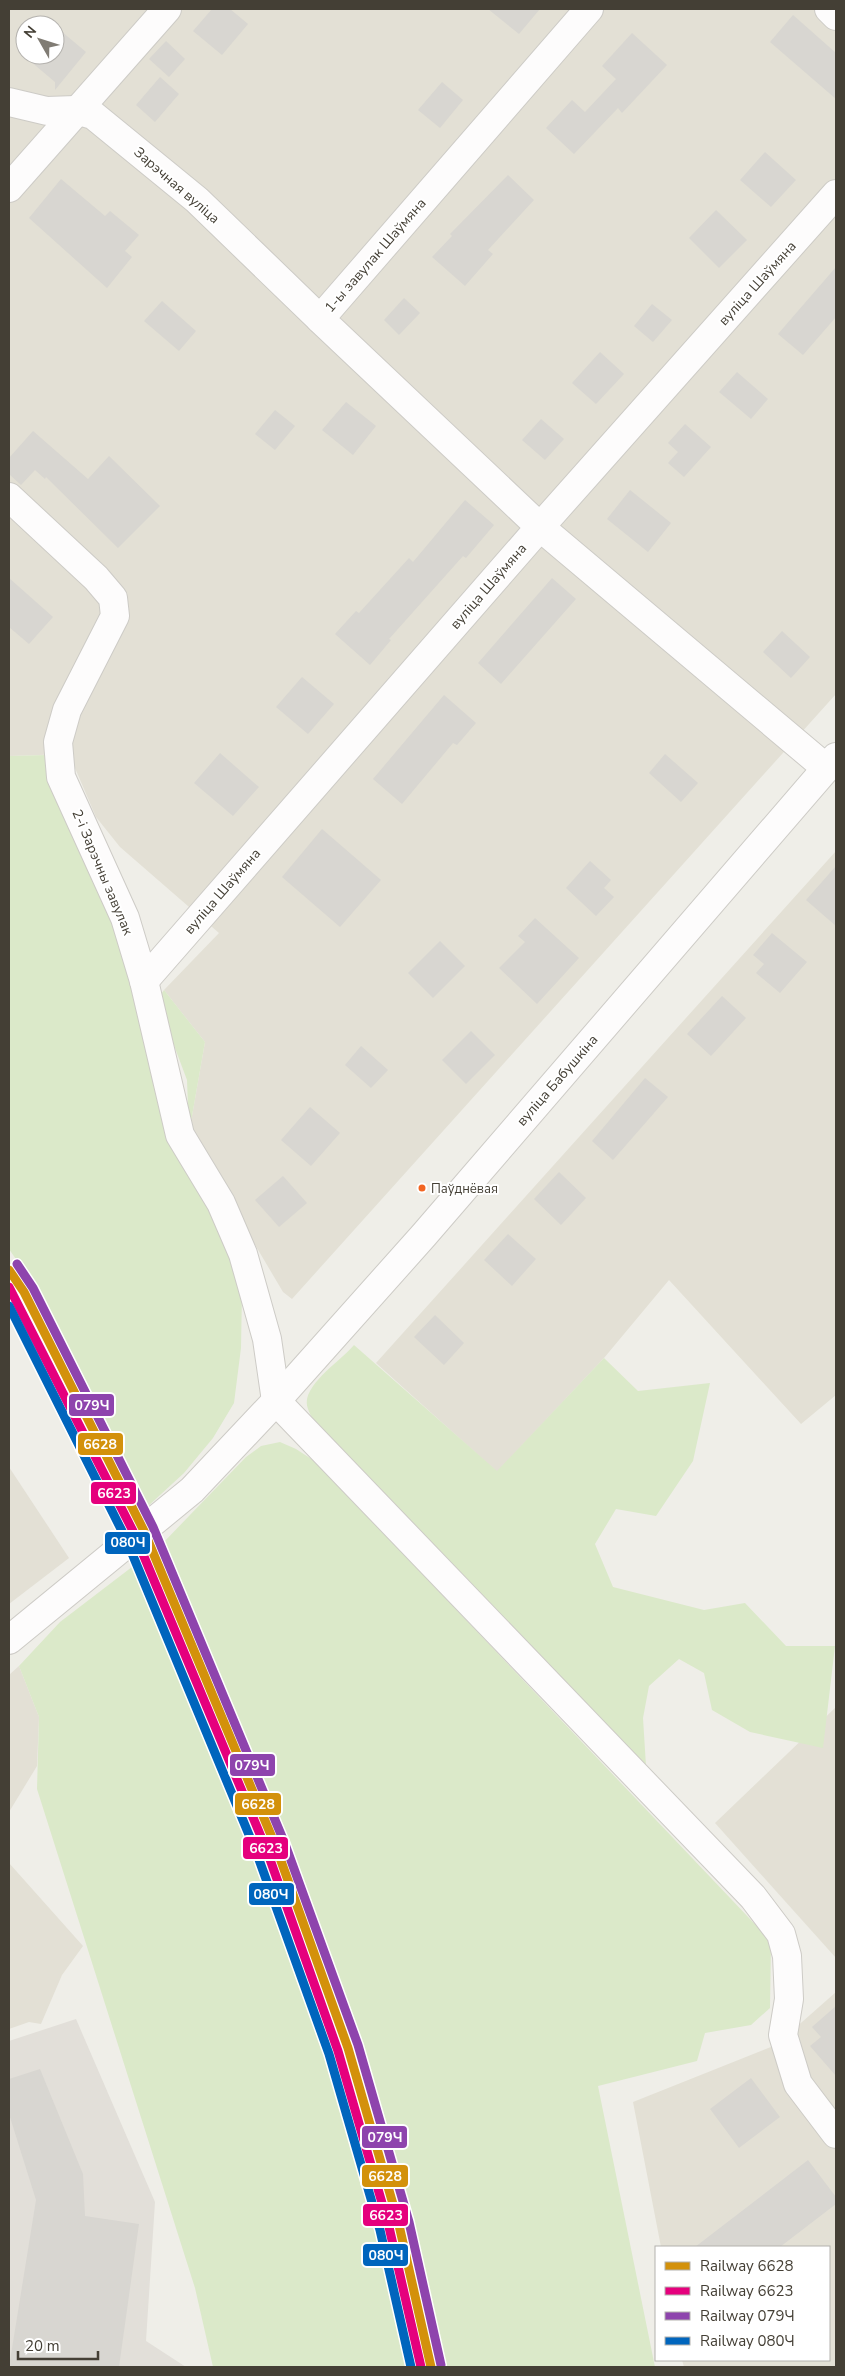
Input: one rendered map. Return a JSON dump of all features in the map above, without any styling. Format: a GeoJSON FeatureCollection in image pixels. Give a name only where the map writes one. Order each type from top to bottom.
{"type":"FeatureCollection","features":[{"type":"Feature","properties":{"kind":"street"},"geometry":{"type":"LineString","coordinates":[[9,188],[167,9]]}},
{"type":"Feature","properties":{"kind":"street","name":"1-ы завулак Шаўмяна"},"geometry":{"type":"LineString","coordinates":[[589,9],[320,319],[540,527],[831,763]]}},
{"type":"Feature","properties":{"kind":"street"},"geometry":{"type":"LineString","coordinates":[[829,9],[836,16]]}},
{"type":"Feature","properties":{"kind":"street","name":"Зарэчная вуліца"},"geometry":{"type":"LineString","coordinates":[[9,102],[47,111],[76,110],[94,116],[197,200],[320,319]]}},
{"type":"Feature","properties":{"kind":"street","name":"вуліца Шаўмяна"},"geometry":{"type":"LineString","coordinates":[[144,981],[540,527],[836,194]]}},
{"type":"Feature","properties":{"kind":"street","name":"2-і Зарэчны завулак"},"geometry":{"type":"LineString","coordinates":[[9,497],[96,578],[113,598],[115,616],[67,710],[58,742],[61,777],[126,918],[144,981],[180,1135],[221,1203],[243,1254],[267,1339],[276,1401]]}},
{"type":"Feature","properties":{"kind":"street","name":"вуліца Бабушкіна"},"geometry":{"type":"LineString","coordinates":[[9,1640],[192,1490],[276,1401],[424,1235],[831,763]]}},
{"type":"Feature","properties":{"kind":"street"},"geometry":{"type":"LineString","coordinates":[[276,1401],[753,1897],[781,1934],[788,1956],[789,1999],[783,2035],[798,2084],[836,2134]]}},
{"type":"Feature","properties":{"kind":"shaded area"},"geometry":{"type":"Polygon","coordinates":[[[9,9],[836,9],[836,694],[292,1299],[283,1292],[189,1133],[205,1042],[164,990],[219,933],[120,847],[96,817],[69,754],[9,756],[9,9]]]}},
{"type":"Feature","properties":{"kind":"shaded area"},"geometry":{"type":"Polygon","coordinates":[[[836,851],[836,1395],[801,1424],[669,1280],[604,1358],[497,1472],[376,1363],[836,851]]]}},
{"type":"Feature","properties":{"kind":"shaded area"},"geometry":{"type":"Polygon","coordinates":[[[9,1467],[69,1558],[9,1604],[9,1467]]]}},
{"type":"Feature","properties":{"kind":"shaded area"},"geometry":{"type":"Polygon","coordinates":[[[19,1666],[39,1717],[37,1766],[9,1812],[9,1675],[19,1666]]]}},
{"type":"Feature","properties":{"kind":"shaded area"},"geometry":{"type":"Polygon","coordinates":[[[836,1707],[836,1958],[715,1823],[836,1707]]]}},
{"type":"Feature","properties":{"kind":"shaded area"},"geometry":{"type":"Polygon","coordinates":[[[9,1863],[83,1946],[62,1975],[41,2024],[29,2022],[9,2029],[9,1863]]]}},
{"type":"Feature","properties":{"kind":"shaded area"},"geometry":{"type":"Polygon","coordinates":[[[836,1992],[836,2367],[684,2367],[682,2361],[830,2361],[830,2246],[661,2246],[633,2102],[776,2045],[836,1992]]]}},
{"type":"Feature","properties":{"kind":"shaded area"},"geometry":{"type":"Polygon","coordinates":[[[76,2019],[155,2202],[146,2341],[186,2367],[9,2367],[9,2041],[76,2019]]]}},
{"type":"Feature","properties":{"kind":"green space"},"geometry":{"type":"Polygon","coordinates":[[[46,755],[118,921],[242,1293],[241,1348],[234,1403],[213,1438],[184,1473],[147,1507],[35,1287],[9,1249],[9,756],[46,755]]]}},
{"type":"Feature","properties":{"kind":"green space"},"geometry":{"type":"Polygon","coordinates":[[[164,990],[205,1042],[189,1133],[187,1080],[157,1000],[164,990]]]}},
{"type":"Feature","properties":{"kind":"green space"},"geometry":{"type":"Polygon","coordinates":[[[354,1345],[497,1471],[604,1358],[638,1391],[710,1383],[693,1461],[656,1516],[616,1509],[595,1544],[613,1587],[704,1610],[745,1603],[786,1646],[835,1646],[823,1748],[750,1732],[712,1710],[704,1673],[679,1659],[649,1686],[643,1718],[646,1766],[315,1422],[308,1409],[307,1401],[310,1392],[315,1383],[354,1345]]]}},
{"type":"Feature","properties":{"kind":"green space"},"geometry":{"type":"Polygon","coordinates":[[[280,1442],[296,1449],[316,1462],[771,1941],[770,2008],[751,2025],[705,2033],[697,2061],[598,2086],[655,2367],[442,2367],[409,2221],[358,2043],[286,1841],[161,1545],[246,1457],[261,1446],[280,1442]]]}},
{"type":"Feature","properties":{"kind":"green space"},"geometry":{"type":"Polygon","coordinates":[[[145,1557],[246,1802],[317,1988],[373,2168],[421,2367],[213,2367],[195,2288],[37,1789],[39,1717],[19,1666],[60,1622],[145,1557]]]}},
{"type":"Feature","properties":{"kind":"building"},"geometry":{"type":"Polygon","coordinates":[[[212,9],[230,9],[248,24],[222,55],[193,31],[212,9]]]}},
{"type":"Feature","properties":{"kind":"building"},"geometry":{"type":"Polygon","coordinates":[[[488,9],[540,9],[519,34],[488,9]]]}},
{"type":"Feature","properties":{"kind":"building"},"geometry":{"type":"Polygon","coordinates":[[[793,15],[836,53],[836,99],[770,42],[793,15]]]}},
{"type":"Feature","properties":{"kind":"building"},"geometry":{"type":"Polygon","coordinates":[[[632,33],[667,65],[622,113],[618,108],[574,154],[546,128],[572,100],[585,112],[616,79],[602,66],[632,33]]]}},
{"type":"Feature","properties":{"kind":"building"},"geometry":{"type":"Polygon","coordinates":[[[65,34],[86,52],[55,90],[55,82],[35,65],[65,65],[65,34]]]}},
{"type":"Feature","properties":{"kind":"building"},"geometry":{"type":"Polygon","coordinates":[[[166,41],[185,59],[169,77],[149,59],[166,41]]]}},
{"type":"Feature","properties":{"kind":"building"},"geometry":{"type":"Polygon","coordinates":[[[160,77],[179,94],[155,122],[136,105],[160,77]]]}},
{"type":"Feature","properties":{"kind":"building"},"geometry":{"type":"Polygon","coordinates":[[[442,82],[463,100],[440,128],[418,110],[442,82]]]}},
{"type":"Feature","properties":{"kind":"building"},"geometry":{"type":"Polygon","coordinates":[[[765,152],[796,180],[771,207],[740,180],[765,152]]]}},
{"type":"Feature","properties":{"kind":"building"},"geometry":{"type":"Polygon","coordinates":[[[508,175],[534,200],[488,250],[493,254],[465,286],[432,257],[452,236],[450,234],[508,175]]]}},
{"type":"Feature","properties":{"kind":"building"},"geometry":{"type":"Polygon","coordinates":[[[61,179],[105,216],[110,211],[139,235],[125,251],[132,257],[107,288],[29,218],[61,179]]]}},
{"type":"Feature","properties":{"kind":"building"},"geometry":{"type":"Polygon","coordinates":[[[716,210],[747,240],[719,268],[689,238],[716,210]]]}},
{"type":"Feature","properties":{"kind":"building"},"geometry":{"type":"Polygon","coordinates":[[[836,267],[836,317],[803,355],[778,334],[836,267]]]}},
{"type":"Feature","properties":{"kind":"building"},"geometry":{"type":"Polygon","coordinates":[[[404,298],[420,313],[399,335],[384,320],[404,298]]]}},
{"type":"Feature","properties":{"kind":"building"},"geometry":{"type":"Polygon","coordinates":[[[162,301],[196,331],[179,351],[144,321],[162,301]]]}},
{"type":"Feature","properties":{"kind":"building"},"geometry":{"type":"Polygon","coordinates":[[[652,304],[672,320],[653,342],[634,326],[652,304]]]}},
{"type":"Feature","properties":{"kind":"building"},"geometry":{"type":"Polygon","coordinates":[[[600,352],[624,374],[596,404],[572,383],[600,352]]]}},
{"type":"Feature","properties":{"kind":"building"},"geometry":{"type":"Polygon","coordinates":[[[737,372],[768,399],[751,419],[719,392],[737,372]]]}},
{"type":"Feature","properties":{"kind":"building"},"geometry":{"type":"Polygon","coordinates":[[[346,402],[376,426],[353,455],[322,430],[346,402]]]}},
{"type":"Feature","properties":{"kind":"building"},"geometry":{"type":"Polygon","coordinates":[[[275,410],[295,426],[275,450],[255,434],[275,410]]]}},
{"type":"Feature","properties":{"kind":"building"},"geometry":{"type":"Polygon","coordinates":[[[541,419],[564,439],[545,460],[522,440],[541,419]]]}},
{"type":"Feature","properties":{"kind":"building"},"geometry":{"type":"Polygon","coordinates":[[[685,424],[711,447],[684,477],[668,463],[678,452],[668,443],[685,424]]]}},
{"type":"Feature","properties":{"kind":"building"},"geometry":{"type":"Polygon","coordinates":[[[33,431],[88,479],[109,456],[160,506],[118,548],[46,477],[45,479],[35,470],[21,485],[9,474],[9,458],[33,431]]]}},
{"type":"Feature","properties":{"kind":"building"},"geometry":{"type":"Polygon","coordinates":[[[630,490],[671,523],[648,552],[607,519],[630,490]]]}},
{"type":"Feature","properties":{"kind":"building"},"geometry":{"type":"Polygon","coordinates":[[[465,500],[494,525],[466,558],[463,556],[389,639],[391,640],[370,665],[335,634],[356,611],[359,613],[409,558],[413,562],[465,500]]]}},
{"type":"Feature","properties":{"kind":"building"},"geometry":{"type":"Polygon","coordinates":[[[9,578],[53,617],[29,644],[9,627],[9,578]]]}},
{"type":"Feature","properties":{"kind":"building"},"geometry":{"type":"Polygon","coordinates":[[[552,578],[576,599],[501,684],[478,663],[552,578]]]}},
{"type":"Feature","properties":{"kind":"building"},"geometry":{"type":"Polygon","coordinates":[[[782,631],[810,657],[791,678],[763,652],[782,631]]]}},
{"type":"Feature","properties":{"kind":"building"},"geometry":{"type":"Polygon","coordinates":[[[302,677],[334,704],[308,734],[276,707],[302,677]]]}},
{"type":"Feature","properties":{"kind":"building"},"geometry":{"type":"Polygon","coordinates":[[[444,695],[476,723],[457,745],[453,743],[402,804],[373,779],[444,695]]]}},
{"type":"Feature","properties":{"kind":"building"},"geometry":{"type":"Polygon","coordinates":[[[220,753],[259,787],[233,816],[194,783],[220,753]]]}},
{"type":"Feature","properties":{"kind":"building"},"geometry":{"type":"Polygon","coordinates":[[[665,754],[698,783],[681,802],[649,773],[665,754]]]}},
{"type":"Feature","properties":{"kind":"building"},"geometry":{"type":"Polygon","coordinates":[[[322,829],[381,880],[340,927],[282,877],[322,829]]]}},
{"type":"Feature","properties":{"kind":"building"},"geometry":{"type":"Polygon","coordinates":[[[590,861],[611,880],[604,888],[614,897],[596,916],[566,888],[590,861]]]}},
{"type":"Feature","properties":{"kind":"building"},"geometry":{"type":"Polygon","coordinates":[[[836,866],[836,926],[806,900],[836,866]]]}},
{"type":"Feature","properties":{"kind":"building"},"geometry":{"type":"Polygon","coordinates":[[[535,918],[579,958],[537,1004],[499,968],[525,942],[518,936],[535,918]]]}},
{"type":"Feature","properties":{"kind":"building"},"geometry":{"type":"Polygon","coordinates":[[[772,933],[807,962],[780,993],[756,973],[764,964],[753,955],[772,933]]]}},
{"type":"Feature","properties":{"kind":"building"},"geometry":{"type":"Polygon","coordinates":[[[440,941],[465,966],[433,998],[408,973],[440,941]]]}},
{"type":"Feature","properties":{"kind":"building"},"geometry":{"type":"Polygon","coordinates":[[[722,996],[746,1018],[711,1056],[687,1034],[722,996]]]}},
{"type":"Feature","properties":{"kind":"building"},"geometry":{"type":"Polygon","coordinates":[[[471,1031],[495,1055],[466,1084],[442,1060],[471,1031]]]}},
{"type":"Feature","properties":{"kind":"building"},"geometry":{"type":"Polygon","coordinates":[[[361,1046],[388,1070],[371,1088],[345,1065],[361,1046]]]}},
{"type":"Feature","properties":{"kind":"building"},"geometry":{"type":"Polygon","coordinates":[[[645,1078],[668,1097],[613,1160],[592,1141],[645,1078]]]}},
{"type":"Feature","properties":{"kind":"building"},"geometry":{"type":"Polygon","coordinates":[[[310,1107],[340,1133],[311,1166],[281,1140],[310,1107]]]}},
{"type":"Feature","properties":{"kind":"building"},"geometry":{"type":"Polygon","coordinates":[[[559,1172],[586,1198],[561,1225],[534,1199],[559,1172]]]}},
{"type":"Feature","properties":{"kind":"building"},"geometry":{"type":"Polygon","coordinates":[[[283,1176],[307,1203],[279,1227],[255,1200],[283,1176]]]}},
{"type":"Feature","properties":{"kind":"building"},"geometry":{"type":"Polygon","coordinates":[[[508,1234],[536,1259],[512,1286],[484,1260],[508,1234]]]}},
{"type":"Feature","properties":{"kind":"building"},"geometry":{"type":"Polygon","coordinates":[[[435,1315],[464,1343],[444,1365],[414,1337],[435,1315]]]}},
{"type":"Feature","properties":{"kind":"building"},"geometry":{"type":"Polygon","coordinates":[[[836,2006],[836,2076],[810,2046],[821,2037],[812,2027],[836,2006]]]}},
{"type":"Feature","properties":{"kind":"building"},"geometry":{"type":"Polygon","coordinates":[[[40,2069],[83,2174],[85,2216],[139,2224],[119,2367],[9,2367],[36,2200],[9,2114],[9,2079],[40,2069]]]}},
{"type":"Feature","properties":{"kind":"building"},"geometry":{"type":"Polygon","coordinates":[[[751,2078],[780,2117],[739,2148],[710,2109],[751,2078]]]}},
{"type":"Feature","properties":{"kind":"building"},"geometry":{"type":"Polygon","coordinates":[[[808,2160],[836,2197],[836,2204],[781,2246],[696,2246],[808,2160]]]}},
{"type":"Feature","properties":{"kind":"rail line","name":"079Ч"},"geometry":{"type":"LineString","coordinates":[[17,1264],[33,1288],[153,1527],[285,1844],[358,2045],[409,2222],[441,2365]]}},
{"type":"Feature","properties":{"kind":"rail line","name":"6628"},"geometry":{"type":"LineString","coordinates":[[9,1270],[24,1292],[144,1531],[276,1847],[348,2048],[399,2225],[431,2367]]}},
{"type":"Feature","properties":{"kind":"rail line","name":"6623"},"geometry":{"type":"LineString","coordinates":[[9,1287],[135,1535],[267,1851],[338,2051],[389,2227],[421,2367]]}},
{"type":"Feature","properties":{"kind":"rail line","name":"080Ч"},"geometry":{"type":"LineString","coordinates":[[9,1306],[126,1539],[257,1854],[329,2054],[380,2230],[411,2367]]}},
{"type":"Feature","properties":{"kind":"place","name":"Паўднёвая"},"geometry":{"type":"Point","coordinates":[422,1188]}}]}
